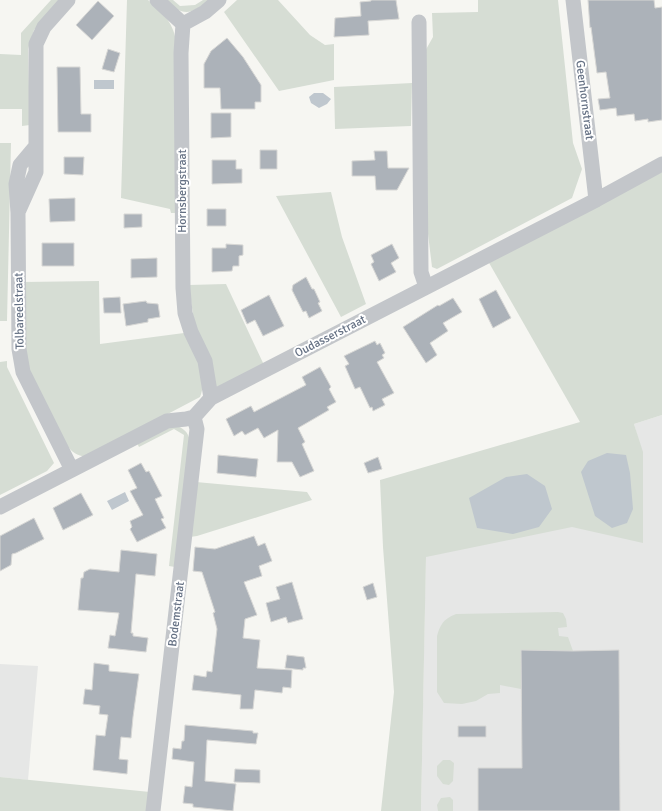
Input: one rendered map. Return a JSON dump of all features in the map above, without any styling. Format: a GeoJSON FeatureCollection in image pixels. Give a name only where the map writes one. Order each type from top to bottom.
{"type":"FeatureCollection","features":[{"type":"Feature","properties":{"kind":"street","name":"Tolbareelstraat"},"geometry":{"type":"LineString","coordinates":[[68,0],[44,27],[36,44],[36,172],[18,213],[19,349],[23,372],[72,470]]}},
{"type":"Feature","properties":{"kind":"street"},"geometry":{"type":"LineString","coordinates":[[157,0],[183,24],[205,12],[219,0]]}},
{"type":"Feature","properties":{"kind":"street","name":"Geenhornstraat"},"geometry":{"type":"LineString","coordinates":[[573,0],[596,200]]}},
{"type":"Feature","properties":{"kind":"street"},"geometry":{"type":"LineString","coordinates":[[419,22],[421,272],[426,286]]}},
{"type":"Feature","properties":{"kind":"street","name":"Hornsbergstraat"},"geometry":{"type":"LineString","coordinates":[[183,24],[181,53],[183,288],[185,313],[191,332],[204,361],[211,398]]}},
{"type":"Feature","properties":{"kind":"street","name":"Oudasserstraat"},"geometry":{"type":"LineString","coordinates":[[194,417],[211,398],[426,286],[596,200],[662,164]]}},
{"type":"Feature","properties":{"kind":"street"},"geometry":{"type":"LineString","coordinates":[[0,507],[169,420],[194,417]]}},
{"type":"Feature","properties":{"kind":"street","name":"Bodemstraat"},"geometry":{"type":"LineString","coordinates":[[153,811],[197,429],[194,417]]}},
{"type":"Feature","properties":{"kind":"shaded area"},"geometry":{"type":"Polygon","coordinates":[[[51,0],[61,0],[34,30],[28,49],[30,125],[22,126],[22,109],[0,109],[0,54],[21,55],[21,33],[51,0]]]}},
{"type":"Feature","properties":{"kind":"shaded area"},"geometry":{"type":"Polygon","coordinates":[[[127,0],[148,0],[169,22],[176,40],[177,213],[171,213],[170,209],[121,198],[127,0]]]}},
{"type":"Feature","properties":{"kind":"shaded area"},"geometry":{"type":"Polygon","coordinates":[[[165,0],[173,0],[180,6],[195,5],[203,0],[210,0],[192,11],[183,12],[165,0]]]}},
{"type":"Feature","properties":{"kind":"shaded area"},"geometry":{"type":"Polygon","coordinates":[[[237,0],[278,0],[310,35],[325,45],[334,44],[334,80],[279,91],[224,12],[237,0]]]}},
{"type":"Feature","properties":{"kind":"shaded area"},"geometry":{"type":"Polygon","coordinates":[[[478,0],[558,0],[573,143],[582,169],[572,198],[437,269],[432,267],[428,234],[424,53],[433,37],[432,13],[478,12],[478,0]]]}},
{"type":"Feature","properties":{"kind":"shaded area"},"geometry":{"type":"Polygon","coordinates":[[[94,80],[114,80],[114,89],[94,89],[94,80]]]}},
{"type":"Feature","properties":{"kind":"shaded area"},"geometry":{"type":"Polygon","coordinates":[[[412,83],[411,126],[335,129],[334,87],[412,83]]]}},
{"type":"Feature","properties":{"kind":"shaded area"},"geometry":{"type":"Polygon","coordinates":[[[314,93],[323,93],[331,99],[327,104],[319,108],[311,103],[309,97],[314,93]]]}},
{"type":"Feature","properties":{"kind":"shaded area"},"geometry":{"type":"Polygon","coordinates":[[[0,143],[11,143],[7,321],[0,321],[0,143]]]}},
{"type":"Feature","properties":{"kind":"shaded area"},"geometry":{"type":"Polygon","coordinates":[[[662,172],[662,415],[634,424],[643,452],[643,543],[572,527],[426,557],[421,811],[381,811],[394,692],[383,547],[380,480],[580,422],[488,261],[662,172]]]}},
{"type":"Feature","properties":{"kind":"shaded area"},"geometry":{"type":"Polygon","coordinates":[[[331,192],[342,237],[366,304],[341,317],[276,196],[331,192]]]}},
{"type":"Feature","properties":{"kind":"shaded area"},"geometry":{"type":"Polygon","coordinates":[[[99,281],[100,344],[184,333],[199,364],[203,381],[200,397],[86,457],[75,453],[67,445],[26,365],[23,282],[99,281]]]}},
{"type":"Feature","properties":{"kind":"shaded area"},"geometry":{"type":"Polygon","coordinates":[[[226,284],[264,365],[215,388],[195,330],[189,285],[226,284]]]}},
{"type":"Feature","properties":{"kind":"shaded area"},"geometry":{"type":"Polygon","coordinates":[[[7,361],[7,367],[54,463],[47,471],[0,495],[0,362],[7,361]]]}},
{"type":"Feature","properties":{"kind":"shaded area"},"geometry":{"type":"Polygon","coordinates":[[[662,415],[662,811],[421,811],[426,547],[642,452],[634,424],[662,415]]]}},
{"type":"Feature","properties":{"kind":"shaded area"},"geometry":{"type":"Polygon","coordinates":[[[174,425],[185,430],[190,441],[175,567],[169,566],[184,435],[174,429],[139,447],[137,443],[174,425]]]}},
{"type":"Feature","properties":{"kind":"shaded area"},"geometry":{"type":"Polygon","coordinates":[[[607,453],[626,455],[630,473],[633,509],[627,523],[612,528],[595,516],[581,472],[588,461],[607,453]]]}},
{"type":"Feature","properties":{"kind":"shaded area"},"geometry":{"type":"Polygon","coordinates":[[[527,474],[545,486],[552,509],[539,527],[513,534],[477,528],[469,498],[506,477],[527,474]]]}},
{"type":"Feature","properties":{"kind":"shaded area"},"geometry":{"type":"Polygon","coordinates":[[[196,482],[307,492],[312,500],[190,537],[196,482]]]}},
{"type":"Feature","properties":{"kind":"shaded area"},"geometry":{"type":"Polygon","coordinates":[[[125,492],[129,501],[112,510],[107,501],[125,492]]]}},
{"type":"Feature","properties":{"kind":"shaded area"},"geometry":{"type":"Polygon","coordinates":[[[563,613],[566,619],[567,627],[558,628],[559,636],[568,637],[573,651],[521,650],[521,689],[500,685],[500,693],[488,694],[476,701],[462,704],[444,703],[437,692],[437,636],[440,628],[446,620],[456,614],[563,613]]]}},
{"type":"Feature","properties":{"kind":"shaded area"},"geometry":{"type":"Polygon","coordinates":[[[0,664],[38,666],[28,780],[0,777],[0,664]]]}},
{"type":"Feature","properties":{"kind":"shaded area"},"geometry":{"type":"Polygon","coordinates":[[[443,760],[450,760],[454,763],[453,781],[449,785],[443,784],[437,776],[437,766],[443,760]]]}},
{"type":"Feature","properties":{"kind":"shaded area"},"geometry":{"type":"Polygon","coordinates":[[[0,777],[150,792],[148,811],[0,811],[0,777]]]}},
{"type":"Feature","properties":{"kind":"shaded area"},"geometry":{"type":"Polygon","coordinates":[[[450,797],[453,800],[453,811],[438,811],[437,805],[441,798],[450,797]]]}},
{"type":"Feature","properties":{"kind":"building"},"geometry":{"type":"Polygon","coordinates":[[[371,0],[396,0],[399,19],[368,21],[369,35],[334,37],[335,18],[361,16],[360,2],[371,0]]]}},
{"type":"Feature","properties":{"kind":"building"},"geometry":{"type":"Polygon","coordinates":[[[588,0],[654,0],[655,8],[662,7],[662,120],[648,122],[648,119],[635,121],[634,114],[617,116],[616,108],[600,110],[598,99],[610,98],[606,72],[597,73],[591,27],[590,28],[588,0]]]}},
{"type":"Feature","properties":{"kind":"building"},"geometry":{"type":"Polygon","coordinates":[[[98,1],[114,16],[92,40],[76,25],[98,1]]]}},
{"type":"Feature","properties":{"kind":"building"},"geometry":{"type":"Polygon","coordinates":[[[227,38],[243,57],[261,85],[261,102],[255,102],[255,109],[221,109],[220,88],[204,88],[204,64],[211,51],[227,38]]]}},
{"type":"Feature","properties":{"kind":"building"},"geometry":{"type":"Polygon","coordinates":[[[108,49],[120,53],[114,72],[102,69],[108,49]]]}},
{"type":"Feature","properties":{"kind":"building"},"geometry":{"type":"Polygon","coordinates":[[[57,67],[80,67],[81,114],[91,114],[91,132],[58,132],[57,67]]]}},
{"type":"Feature","properties":{"kind":"building"},"geometry":{"type":"Polygon","coordinates":[[[211,113],[231,113],[231,137],[211,138],[211,113]]]}},
{"type":"Feature","properties":{"kind":"building"},"geometry":{"type":"Polygon","coordinates":[[[260,150],[277,150],[277,169],[260,169],[260,150]]]}},
{"type":"Feature","properties":{"kind":"building"},"geometry":{"type":"Polygon","coordinates":[[[374,151],[387,151],[388,168],[409,168],[397,190],[376,190],[375,176],[352,176],[352,161],[375,160],[374,151]]]}},
{"type":"Feature","properties":{"kind":"building"},"geometry":{"type":"Polygon","coordinates":[[[64,157],[84,157],[83,175],[64,174],[64,157]]]}},
{"type":"Feature","properties":{"kind":"building"},"geometry":{"type":"Polygon","coordinates":[[[212,160],[236,160],[236,169],[242,169],[242,183],[212,184],[212,160]]]}},
{"type":"Feature","properties":{"kind":"building"},"geometry":{"type":"Polygon","coordinates":[[[75,198],[75,221],[50,222],[49,199],[75,198]]]}},
{"type":"Feature","properties":{"kind":"building"},"geometry":{"type":"Polygon","coordinates":[[[207,209],[226,209],[226,226],[207,226],[207,209]]]}},
{"type":"Feature","properties":{"kind":"building"},"geometry":{"type":"Polygon","coordinates":[[[124,214],[142,214],[142,227],[124,228],[124,214]]]}},
{"type":"Feature","properties":{"kind":"building"},"geometry":{"type":"Polygon","coordinates":[[[42,243],[74,243],[74,266],[42,266],[42,243]]]}},
{"type":"Feature","properties":{"kind":"building"},"geometry":{"type":"Polygon","coordinates":[[[226,244],[243,245],[243,255],[239,256],[239,266],[233,266],[232,271],[212,272],[212,248],[226,248],[226,244]]]}},
{"type":"Feature","properties":{"kind":"building"},"geometry":{"type":"Polygon","coordinates":[[[392,244],[399,258],[391,263],[396,272],[379,281],[371,264],[374,262],[371,255],[392,244]]]}},
{"type":"Feature","properties":{"kind":"building"},"geometry":{"type":"Polygon","coordinates":[[[157,258],[157,277],[131,278],[131,259],[157,258]]]}},
{"type":"Feature","properties":{"kind":"building"},"geometry":{"type":"Polygon","coordinates":[[[306,277],[312,289],[314,289],[322,311],[309,318],[306,311],[303,312],[292,290],[293,285],[306,277]]]}},
{"type":"Feature","properties":{"kind":"building"},"geometry":{"type":"Polygon","coordinates":[[[496,290],[511,318],[493,328],[479,299],[496,290]]]}},
{"type":"Feature","properties":{"kind":"building"},"geometry":{"type":"Polygon","coordinates":[[[269,295],[284,326],[263,336],[255,320],[247,324],[241,310],[269,295]]]}},
{"type":"Feature","properties":{"kind":"building"},"geometry":{"type":"Polygon","coordinates":[[[120,297],[121,313],[104,313],[103,298],[120,297]]]}},
{"type":"Feature","properties":{"kind":"building"},"geometry":{"type":"Polygon","coordinates":[[[453,298],[462,312],[443,323],[448,331],[430,343],[437,355],[426,363],[403,327],[438,305],[439,306],[453,298]]]}},
{"type":"Feature","properties":{"kind":"building"},"geometry":{"type":"Polygon","coordinates":[[[146,301],[147,303],[158,304],[160,317],[148,319],[148,322],[126,326],[123,304],[146,301]]]}},
{"type":"Feature","properties":{"kind":"building"},"geometry":{"type":"Polygon","coordinates":[[[375,341],[377,345],[380,343],[385,353],[382,355],[384,358],[377,362],[394,393],[382,399],[385,405],[373,411],[372,407],[370,408],[360,387],[355,389],[345,366],[349,364],[344,356],[375,341]]]}},
{"type":"Feature","properties":{"kind":"building"},"geometry":{"type":"Polygon","coordinates":[[[320,367],[331,387],[329,389],[336,402],[327,407],[329,410],[298,428],[305,442],[302,444],[314,471],[300,477],[292,462],[277,462],[278,430],[264,438],[258,428],[245,435],[242,431],[234,436],[226,419],[251,406],[254,412],[306,385],[302,377],[320,367]]]}},
{"type":"Feature","properties":{"kind":"building"},"geometry":{"type":"Polygon","coordinates":[[[218,455],[258,459],[256,477],[217,473],[218,455]]]}},
{"type":"Feature","properties":{"kind":"building"},"geometry":{"type":"Polygon","coordinates":[[[378,457],[382,469],[368,473],[364,463],[378,457]]]}},
{"type":"Feature","properties":{"kind":"building"},"geometry":{"type":"Polygon","coordinates":[[[141,463],[146,472],[149,471],[162,496],[155,499],[164,518],[161,519],[166,528],[137,542],[130,529],[132,527],[130,521],[143,515],[130,491],[137,488],[128,470],[141,463]]]}},
{"type":"Feature","properties":{"kind":"building"},"geometry":{"type":"Polygon","coordinates":[[[81,493],[93,515],[63,530],[53,508],[81,493]]]}},
{"type":"Feature","properties":{"kind":"building"},"geometry":{"type":"Polygon","coordinates":[[[34,518],[44,539],[12,554],[11,565],[0,571],[0,536],[34,518]]]}},
{"type":"Feature","properties":{"kind":"building"},"geometry":{"type":"Polygon","coordinates":[[[254,536],[258,546],[265,543],[272,561],[259,566],[262,576],[244,582],[257,615],[245,619],[243,638],[260,640],[257,668],[292,670],[291,688],[283,687],[282,693],[255,690],[253,709],[240,709],[241,695],[192,690],[194,675],[206,677],[207,671],[212,672],[217,629],[213,613],[215,612],[202,572],[193,571],[195,547],[215,549],[254,536]]]}},
{"type":"Feature","properties":{"kind":"building"},"geometry":{"type":"Polygon","coordinates":[[[121,550],[157,554],[155,576],[136,574],[131,633],[133,633],[133,636],[148,638],[146,652],[108,648],[110,635],[115,636],[119,613],[78,610],[81,578],[83,578],[84,572],[90,569],[119,572],[121,550]]]}},
{"type":"Feature","properties":{"kind":"building"},"geometry":{"type":"Polygon","coordinates":[[[292,582],[303,619],[288,623],[286,617],[271,622],[266,603],[280,599],[276,587],[292,582]]]}},
{"type":"Feature","properties":{"kind":"building"},"geometry":{"type":"Polygon","coordinates":[[[373,583],[377,597],[367,600],[363,587],[373,583]]]}},
{"type":"Feature","properties":{"kind":"building"},"geometry":{"type":"Polygon","coordinates":[[[521,650],[619,650],[620,811],[478,811],[478,768],[522,768],[521,650]]]}},
{"type":"Feature","properties":{"kind":"building"},"geometry":{"type":"Polygon","coordinates":[[[287,655],[304,657],[306,668],[303,668],[303,670],[285,668],[287,655]]]}},
{"type":"Feature","properties":{"kind":"building"},"geometry":{"type":"Polygon","coordinates":[[[94,663],[109,665],[109,671],[139,674],[131,738],[121,737],[119,759],[128,760],[127,774],[93,770],[96,735],[105,736],[108,715],[99,714],[100,706],[83,704],[85,689],[92,690],[94,663]]]}},
{"type":"Feature","properties":{"kind":"building"},"geometry":{"type":"Polygon","coordinates":[[[185,725],[253,731],[253,733],[258,733],[256,744],[207,740],[205,781],[236,784],[233,811],[193,807],[193,804],[183,803],[185,786],[192,787],[194,762],[172,759],[173,748],[181,749],[182,741],[184,741],[185,725]]]}},
{"type":"Feature","properties":{"kind":"building"},"geometry":{"type":"Polygon","coordinates":[[[458,726],[486,726],[486,737],[458,737],[458,726]]]}},
{"type":"Feature","properties":{"kind":"building"},"geometry":{"type":"Polygon","coordinates":[[[235,769],[260,770],[260,783],[234,782],[235,769]]]}}]}
